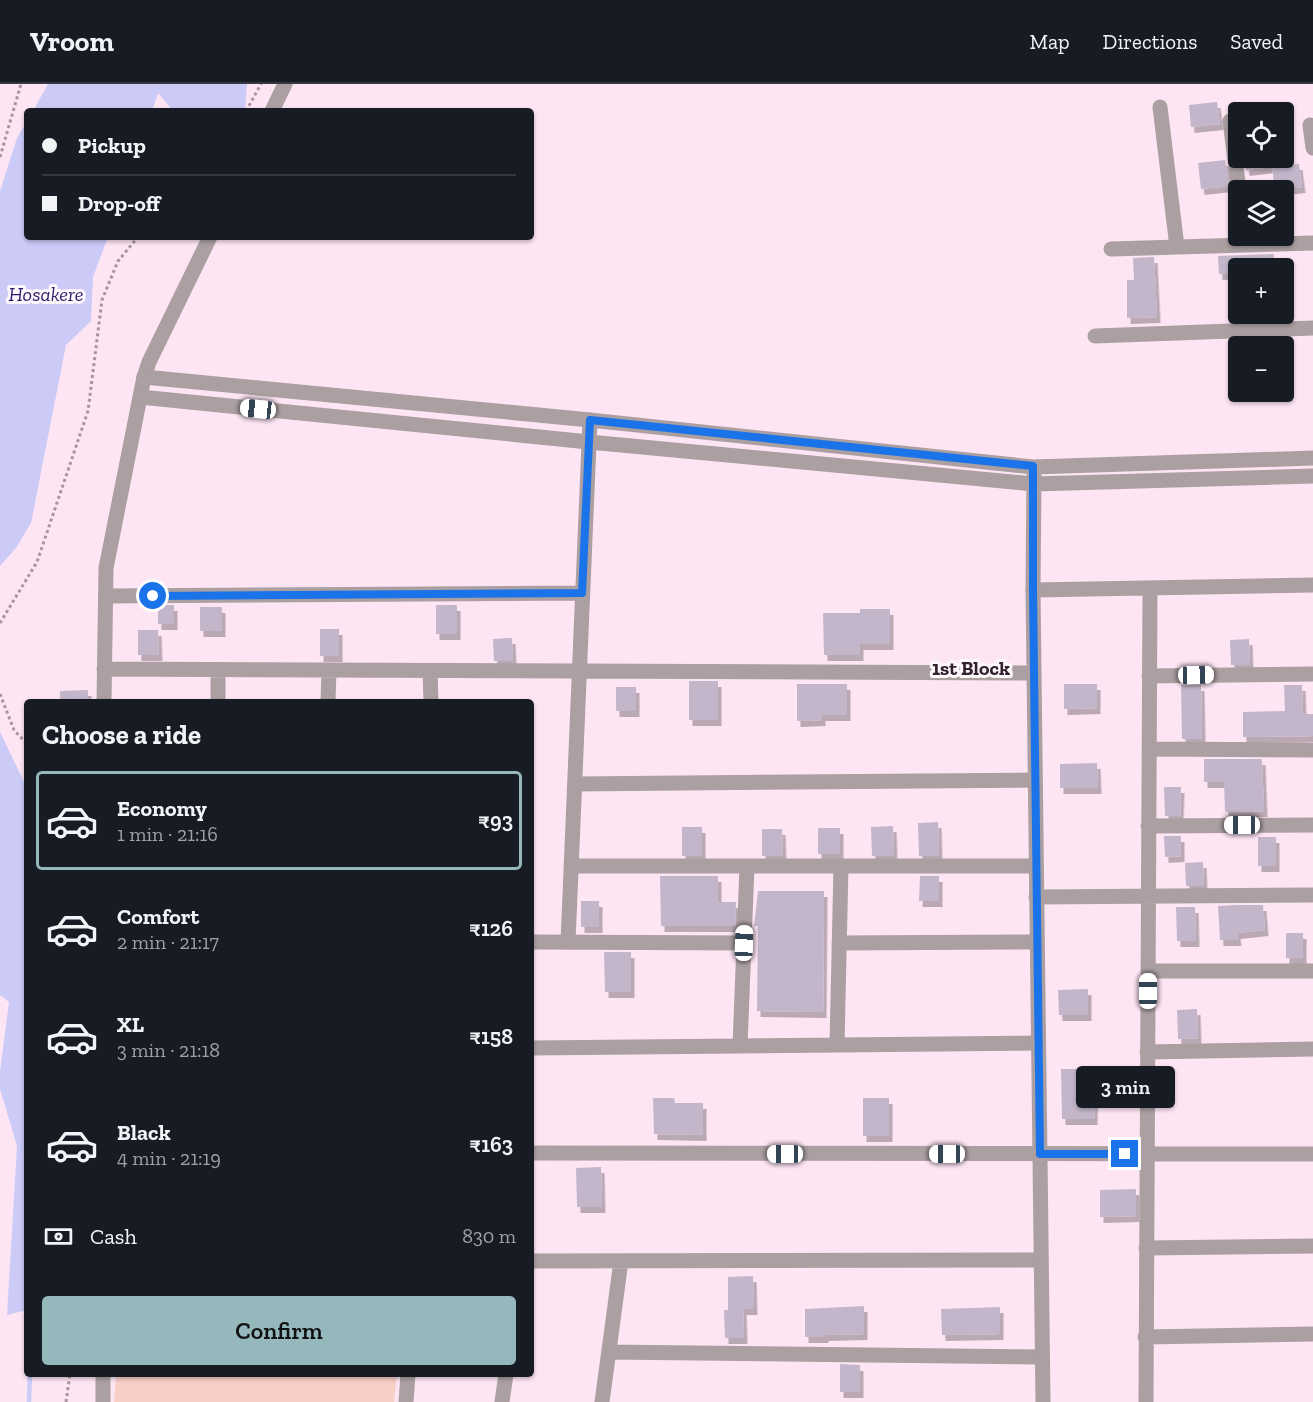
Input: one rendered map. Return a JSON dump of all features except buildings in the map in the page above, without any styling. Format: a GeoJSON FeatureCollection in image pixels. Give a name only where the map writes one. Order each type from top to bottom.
{"type":"FeatureCollection","features":[{"type":"Feature","properties":{"kind":"street"},"geometry":{"type":"LineString","coordinates":[[273,108],[285,84]]}},
{"type":"Feature","properties":{"kind":"street"},"geometry":{"type":"LineString","coordinates":[[1160,107],[1177,248]]}},
{"type":"Feature","properties":{"kind":"street"},"geometry":{"type":"LineString","coordinates":[[1310,124],[1313,148]]}},
{"type":"Feature","properties":{"kind":"street"},"geometry":{"type":"LineString","coordinates":[[104,699],[106,568],[144,377],[149,362],[209,240]]}},
{"type":"Feature","properties":{"kind":"street"},"geometry":{"type":"LineString","coordinates":[[1111,249],[1177,248],[1228,242]]}},
{"type":"Feature","properties":{"kind":"street"},"geometry":{"type":"LineString","coordinates":[[1294,242],[1313,243]]}},
{"type":"Feature","properties":{"kind":"street"},"geometry":{"type":"LineString","coordinates":[[1095,336],[1313,328]]}},
{"type":"Feature","properties":{"kind":"street"},"geometry":{"type":"LineString","coordinates":[[144,377],[1033,466],[1313,458]]}},
{"type":"Feature","properties":{"kind":"street"},"geometry":{"type":"LineString","coordinates":[[140,397],[1034,484],[1313,476]]}},
{"type":"Feature","properties":{"kind":"street"},"geometry":{"type":"LineString","coordinates":[[568,942],[590,420]]}},
{"type":"Feature","properties":{"kind":"street"},"geometry":{"type":"LineString","coordinates":[[1033,466],[1043,1402]]}},
{"type":"Feature","properties":{"kind":"street"},"geometry":{"type":"LineString","coordinates":[[1033,590],[1313,585]]}},
{"type":"Feature","properties":{"kind":"street"},"geometry":{"type":"LineString","coordinates":[[1146,1402],[1150,588]]}},
{"type":"Feature","properties":{"kind":"street"},"geometry":{"type":"LineString","coordinates":[[106,596],[582,593]]}},
{"type":"Feature","properties":{"kind":"street"},"geometry":{"type":"LineString","coordinates":[[104,669],[1034,673]]}},
{"type":"Feature","properties":{"kind":"street"},"geometry":{"type":"LineString","coordinates":[[218,670],[218,699]]}},
{"type":"Feature","properties":{"kind":"street"},"geometry":{"type":"LineString","coordinates":[[328,699],[329,670]]}},
{"type":"Feature","properties":{"kind":"street"},"geometry":{"type":"LineString","coordinates":[[430,671],[431,699]]}},
{"type":"Feature","properties":{"kind":"street"},"geometry":{"type":"LineString","coordinates":[[1149,676],[1313,674]]}},
{"type":"Feature","properties":{"kind":"street"},"geometry":{"type":"LineString","coordinates":[[1149,749],[1313,750]]}},
{"type":"Feature","properties":{"kind":"street"},"geometry":{"type":"LineString","coordinates":[[575,784],[1035,780]]}},
{"type":"Feature","properties":{"kind":"street"},"geometry":{"type":"LineString","coordinates":[[1148,826],[1313,825]]}},
{"type":"Feature","properties":{"kind":"street"},"geometry":{"type":"LineString","coordinates":[[571,866],[1036,866]]}},
{"type":"Feature","properties":{"kind":"street"},"geometry":{"type":"LineString","coordinates":[[740,1046],[747,866]]}},
{"type":"Feature","properties":{"kind":"street"},"geometry":{"type":"LineString","coordinates":[[837,1045],[841,866]]}},
{"type":"Feature","properties":{"kind":"street"},"geometry":{"type":"LineString","coordinates":[[1036,897],[1313,896]]}},
{"type":"Feature","properties":{"kind":"street"},"geometry":{"type":"LineString","coordinates":[[534,942],[744,943]]}},
{"type":"Feature","properties":{"kind":"street"},"geometry":{"type":"LineString","coordinates":[[839,943],[1037,942]]}},
{"type":"Feature","properties":{"kind":"street"},"geometry":{"type":"LineString","coordinates":[[1148,971],[1313,971]]}},
{"type":"Feature","properties":{"kind":"street"},"geometry":{"type":"LineString","coordinates":[[534,1048],[1038,1043]]}},
{"type":"Feature","properties":{"kind":"street"},"geometry":{"type":"LineString","coordinates":[[1147,1052],[1313,1049]]}},
{"type":"Feature","properties":{"kind":"street"},"geometry":{"type":"LineString","coordinates":[[534,1154],[1313,1154]]}},
{"type":"Feature","properties":{"kind":"street"},"geometry":{"type":"LineString","coordinates":[[1146,1248],[1313,1246]]}},
{"type":"Feature","properties":{"kind":"street"},"geometry":{"type":"LineString","coordinates":[[534,1261],[1041,1260]]}},
{"type":"Feature","properties":{"kind":"street"},"geometry":{"type":"LineString","coordinates":[[602,1402],[621,1261]]}},
{"type":"Feature","properties":{"kind":"street"},"geometry":{"type":"LineString","coordinates":[[1145,1337],[1313,1334]]}},
{"type":"Feature","properties":{"kind":"street"},"geometry":{"type":"LineString","coordinates":[[609,1352],[1042,1357]]}},
{"type":"Feature","properties":{"kind":"street"},"geometry":{"type":"LineString","coordinates":[[103,1402],[104,1377]]}},
{"type":"Feature","properties":{"kind":"street"},"geometry":{"type":"LineString","coordinates":[[406,1402],[408,1377]]}},
{"type":"Feature","properties":{"kind":"street"},"geometry":{"type":"LineString","coordinates":[[502,1402],[506,1377]]}},
{"type":"Feature","properties":{"kind":"path"},"geometry":{"type":"LineString","coordinates":[[0,157],[21,84]]}},
{"type":"Feature","properties":{"kind":"path"},"geometry":{"type":"LineString","coordinates":[[248,108],[261,84]]}},
{"type":"Feature","properties":{"kind":"path"},"geometry":{"type":"LineString","coordinates":[[0,624],[0,620],[37,562],[88,411],[102,300],[117,261],[135,240]]}},
{"type":"Feature","properties":{"kind":"path"},"geometry":{"type":"LineString","coordinates":[[0,694],[14,730],[24,741]]}},
{"type":"Feature","properties":{"kind":"path"},"geometry":{"type":"LineString","coordinates":[[66,1402],[70,1377]]}},
{"type":"Feature","properties":{"kind":"shaded area"},"geometry":{"type":"Polygon","coordinates":[[[116,1377],[397,1377],[394,1402],[114,1402],[116,1377]]]}},
{"type":"Feature","properties":{"kind":"water"},"geometry":{"type":"Polygon","coordinates":[[[48,84],[247,84],[245,108],[170,108],[158,93],[153,108],[35,108],[48,84]]]}},
{"type":"Feature","properties":{"kind":"water","name":"Hosakere"},"geometry":{"type":"Polygon","coordinates":[[[24,126],[24,240],[107,240],[93,277],[91,321],[66,345],[31,523],[16,548],[0,566],[0,191],[17,138],[24,126]]]}},
{"type":"Feature","properties":{"kind":"water"},"geometry":{"type":"Polygon","coordinates":[[[0,732],[24,782],[24,1311],[7,1315],[17,1146],[0,1089],[0,1071],[9,1002],[0,995],[0,732]]]}},
{"type":"Feature","properties":{"kind":"waterway"},"geometry":{"type":"LineString","coordinates":[[29,1402],[30,1377]]}},
{"type":"Feature","properties":{"kind":"district","name":"1st Block"},"geometry":{"type":"Point","coordinates":[971,668]}},
{"type":"Feature","properties":{"kind":"route"},"geometry":{"type":"LineString","coordinates":[[153,596],[582,593],[590,420],[1033,466],[1040,1154],[1125,1154]]}}]}
